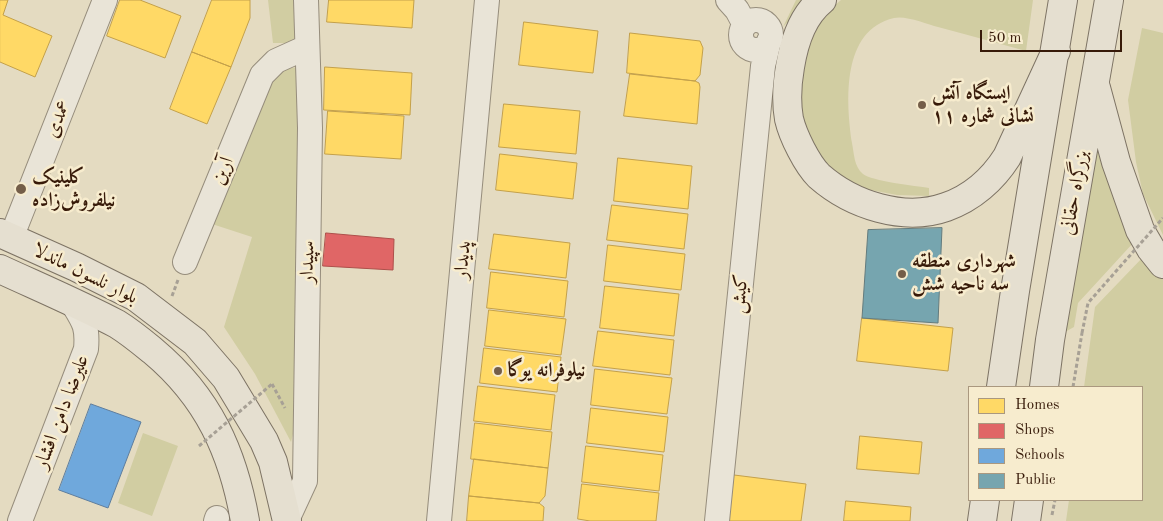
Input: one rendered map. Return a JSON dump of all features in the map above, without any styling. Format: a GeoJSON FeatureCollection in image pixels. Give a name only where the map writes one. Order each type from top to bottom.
{"type":"FeatureCollection","features":[{"type":"Feature","properties":{"kind":"main road"},"geometry":{"type":"LineString","coordinates":[[822,0],[806,19],[796,38],[787,83],[789,120],[806,157],[819,175],[863,203],[882,210],[904,212],[928,211],[946,207],[967,196],[997,173],[1007,158],[1056,51]]}},
{"type":"Feature","properties":{"kind":"main road"},"geometry":{"type":"LineString","coordinates":[[1001,386],[1063,0]]}},
{"type":"Feature","properties":{"kind":"main road","name":"بزرگراه حقانی"},"geometry":{"type":"LineString","coordinates":[[1044,386],[1050,340],[1109,0]]}},
{"type":"Feature","properties":{"kind":"main road"},"geometry":{"type":"LineString","coordinates":[[1094,79],[1116,162],[1140,230],[1163,264]]}},
{"type":"Feature","properties":{"kind":"main road","name":"بلوار نلسون ماندلا"},"geometry":{"type":"LineString","coordinates":[[6,236],[136,296],[195,342],[226,378],[254,421],[273,462],[287,521]]}},
{"type":"Feature","properties":{"kind":"main road","name":"بلوار نلسون ماندلا"},"geometry":{"type":"LineString","coordinates":[[0,269],[118,325],[165,361],[198,397],[222,439],[240,494],[245,521]]}},
{"type":"Feature","properties":{"kind":"main road"},"geometry":{"type":"LineString","coordinates":[[982,521],[985,501]]}},
{"type":"Feature","properties":{"kind":"main road"},"geometry":{"type":"LineString","coordinates":[[1026,521],[1029,501]]}},
{"type":"Feature","properties":{"kind":"street","name":"عمدی"},"geometry":{"type":"LineString","coordinates":[[6,236],[105,0]]}},
{"type":"Feature","properties":{"kind":"street","name":"سپیدار"},"geometry":{"type":"LineString","coordinates":[[287,521],[305,481],[310,128],[306,0]]}},
{"type":"Feature","properties":{"kind":"street","name":"پدیدار"},"geometry":{"type":"LineString","coordinates":[[439,521],[486,0]]}},
{"type":"Feature","properties":{"kind":"street"},"geometry":{"type":"LineString","coordinates":[[728,0],[756,34]]}},
{"type":"Feature","properties":{"kind":"street"},"geometry":{"type":"LineString","coordinates":[[743,0],[756,34]]}},
{"type":"Feature","properties":{"kind":"street","name":"کیش"},"geometry":{"type":"LineString","coordinates":[[717,521],[762,75],[756,34]]}},
{"type":"Feature","properties":{"kind":"street","name":"آرین"},"geometry":{"type":"LineString","coordinates":[[185,262],[262,75],[276,61],[308,47]]}},
{"type":"Feature","properties":{"kind":"street","name":"علیرضا دامن افشار"},"geometry":{"type":"LineString","coordinates":[[20,521],[86,349],[88,334],[84,322],[73,304]]}},
{"type":"Feature","properties":{"kind":"path"},"geometry":{"type":"LineString","coordinates":[[1073,386],[1088,303],[1163,218]]}},
{"type":"Feature","properties":{"kind":"path"},"geometry":{"type":"LineString","coordinates":[[163,317],[185,262]]}},
{"type":"Feature","properties":{"kind":"path"},"geometry":{"type":"LineString","coordinates":[[199,446],[272,384]]}},
{"type":"Feature","properties":{"kind":"path"},"geometry":{"type":"LineString","coordinates":[[1051,521],[1055,501]]}},
{"type":"Feature","properties":{"kind":"shaded area"},"geometry":{"type":"Polygon","coordinates":[[[268,0],[298,0],[300,43],[273,43],[268,0]]]}},
{"type":"Feature","properties":{"kind":"shaded area"},"geometry":{"type":"Polygon","coordinates":[[[796,0],[808,0],[783,27],[796,0]]]}},
{"type":"Feature","properties":{"kind":"shaded area"},"geometry":{"type":"Polygon","coordinates":[[[841,0],[1033,0],[1026,51],[899,17],[877,25],[864,37],[856,52],[851,70],[849,108],[852,143],[858,168],[863,174],[875,179],[929,188],[929,196],[897,195],[860,188],[838,178],[818,160],[798,117],[801,59],[821,17],[841,0]]]}},
{"type":"Feature","properties":{"kind":"shaded area"},"geometry":{"type":"Polygon","coordinates":[[[1142,28],[1163,33],[1163,235],[1143,194],[1136,162],[1128,100],[1142,28]]]}},
{"type":"Feature","properties":{"kind":"shaded area"},"geometry":{"type":"Polygon","coordinates":[[[299,67],[293,434],[291,442],[255,374],[224,327],[252,237],[212,224],[269,78],[284,69],[299,67]]]}},
{"type":"Feature","properties":{"kind":"shaded area"},"geometry":{"type":"Polygon","coordinates":[[[1100,137],[1134,242],[1078,303],[1074,327],[1065,332],[1100,137]]]}},
{"type":"Feature","properties":{"kind":"shaded area"},"geometry":{"type":"Polygon","coordinates":[[[1145,255],[1163,276],[1163,521],[1066,521],[1069,501],[1143,501],[1143,386],[1084,386],[1095,307],[1145,255]]]}},
{"type":"Feature","properties":{"kind":"shaded area"},"geometry":{"type":"Polygon","coordinates":[[[143,433],[178,446],[152,516],[118,503],[143,433]]]}},
{"type":"Feature","properties":{"kind":"building: Homes"},"geometry":{"type":"Polygon","coordinates":[[[0,0],[8,0],[3,15],[52,36],[35,77],[0,62],[0,0]]]}},
{"type":"Feature","properties":{"kind":"building: Homes"},"geometry":{"type":"Polygon","coordinates":[[[120,0],[140,0],[181,16],[165,58],[107,36],[120,0]]]}},
{"type":"Feature","properties":{"kind":"building: Homes"},"geometry":{"type":"Polygon","coordinates":[[[212,0],[250,0],[250,18],[231,67],[192,52],[212,0]]]}},
{"type":"Feature","properties":{"kind":"building: Homes"},"geometry":{"type":"Polygon","coordinates":[[[329,0],[414,0],[412,28],[327,22],[329,0]]]}},
{"type":"Feature","properties":{"kind":"building: Homes"},"geometry":{"type":"Polygon","coordinates":[[[524,22],[598,31],[593,73],[519,65],[524,22]]]}},
{"type":"Feature","properties":{"kind":"building: Homes"},"geometry":{"type":"Polygon","coordinates":[[[630,33],[700,41],[703,48],[700,75],[695,81],[627,73],[630,33]]]}},
{"type":"Feature","properties":{"kind":"building: Homes"},"geometry":{"type":"Polygon","coordinates":[[[192,52],[231,67],[207,124],[170,109],[192,52]]]}},
{"type":"Feature","properties":{"kind":"building: Homes"},"geometry":{"type":"Polygon","coordinates":[[[325,67],[412,73],[410,115],[324,110],[325,67]]]}},
{"type":"Feature","properties":{"kind":"building: Homes"},"geometry":{"type":"Polygon","coordinates":[[[630,74],[699,83],[697,124],[624,116],[630,74]]]}},
{"type":"Feature","properties":{"kind":"building: Homes"},"geometry":{"type":"Polygon","coordinates":[[[504,104],[580,111],[576,154],[499,147],[504,104]]]}},
{"type":"Feature","properties":{"kind":"building: Homes"},"geometry":{"type":"Polygon","coordinates":[[[328,111],[404,116],[401,159],[325,154],[328,111]]]}},
{"type":"Feature","properties":{"kind":"building: Homes"},"geometry":{"type":"Polygon","coordinates":[[[500,154],[577,163],[573,199],[496,190],[500,154]]]}},
{"type":"Feature","properties":{"kind":"building: Homes"},"geometry":{"type":"Polygon","coordinates":[[[618,158],[692,166],[688,209],[614,201],[618,158]]]}},
{"type":"Feature","properties":{"kind":"building: Homes"},"geometry":{"type":"Polygon","coordinates":[[[612,205],[688,214],[684,249],[607,240],[612,205]]]}},
{"type":"Feature","properties":{"kind":"building: Homes"},"geometry":{"type":"Polygon","coordinates":[[[494,234],[570,243],[566,278],[489,269],[494,234]]]}},
{"type":"Feature","properties":{"kind":"building: Homes"},"geometry":{"type":"Polygon","coordinates":[[[608,245],[685,254],[681,290],[604,281],[608,245]]]}},
{"type":"Feature","properties":{"kind":"building: Homes"},"geometry":{"type":"Polygon","coordinates":[[[491,272],[568,281],[564,317],[487,308],[491,272]]]}},
{"type":"Feature","properties":{"kind":"building: Homes"},"geometry":{"type":"Polygon","coordinates":[[[605,286],[679,294],[674,336],[600,328],[605,286]]]}},
{"type":"Feature","properties":{"kind":"building: Homes"},"geometry":{"type":"Polygon","coordinates":[[[489,310],[566,319],[561,355],[485,346],[489,310]]]}},
{"type":"Feature","properties":{"kind":"building: Homes"},"geometry":{"type":"Polygon","coordinates":[[[862,318],[953,328],[948,371],[857,361],[862,318]]]}},
{"type":"Feature","properties":{"kind":"building: Homes"},"geometry":{"type":"Polygon","coordinates":[[[598,331],[674,340],[670,375],[593,366],[598,331]]]}},
{"type":"Feature","properties":{"kind":"building: Homes"},"geometry":{"type":"Polygon","coordinates":[[[484,348],[561,357],[557,392],[480,383],[484,348]]]}},
{"type":"Feature","properties":{"kind":"building: Homes"},"geometry":{"type":"Polygon","coordinates":[[[595,369],[672,378],[667,414],[591,405],[595,369]]]}},
{"type":"Feature","properties":{"kind":"building: Homes"},"geometry":{"type":"Polygon","coordinates":[[[478,386],[555,395],[551,430],[474,421],[478,386]]]}},
{"type":"Feature","properties":{"kind":"building: Homes"},"geometry":{"type":"Polygon","coordinates":[[[591,408],[668,417],[664,452],[587,443],[591,408]]]}},
{"type":"Feature","properties":{"kind":"building: Homes"},"geometry":{"type":"Polygon","coordinates":[[[475,423],[552,432],[548,468],[471,459],[475,423]]]}},
{"type":"Feature","properties":{"kind":"building: Homes"},"geometry":{"type":"Polygon","coordinates":[[[860,436],[922,442],[919,474],[857,469],[860,436]]]}},
{"type":"Feature","properties":{"kind":"building: Homes"},"geometry":{"type":"Polygon","coordinates":[[[586,446],[663,455],[659,491],[582,482],[586,446]]]}},
{"type":"Feature","properties":{"kind":"building: Homes"},"geometry":{"type":"Polygon","coordinates":[[[474,459],[548,468],[545,496],[539,503],[469,496],[474,459]]]}},
{"type":"Feature","properties":{"kind":"building: Homes"},"geometry":{"type":"Polygon","coordinates":[[[734,475],[806,484],[801,521],[729,521],[734,475]]]}},
{"type":"Feature","properties":{"kind":"building: Homes"},"geometry":{"type":"Polygon","coordinates":[[[582,484],[659,493],[656,521],[590,521],[578,519],[582,484]]]}},
{"type":"Feature","properties":{"kind":"building: Homes"},"geometry":{"type":"Polygon","coordinates":[[[469,496],[539,503],[544,507],[543,521],[467,521],[469,496]]]}},
{"type":"Feature","properties":{"kind":"building: Homes"},"geometry":{"type":"Polygon","coordinates":[[[846,501],[911,507],[910,521],[844,521],[846,501]]]}},
{"type":"Feature","properties":{"kind":"building: Shops"},"geometry":{"type":"Polygon","coordinates":[[[326,233],[394,239],[393,270],[323,266],[326,233]]]}},
{"type":"Feature","properties":{"kind":"building: Schools"},"geometry":{"type":"Polygon","coordinates":[[[91,404],[141,422],[108,508],[59,490],[91,404]]]}},
{"type":"Feature","properties":{"kind":"building: Public","name":"شهرداری منطقه سه ناحیه شش"},"geometry":{"type":"Polygon","coordinates":[[[942,228],[938,323],[862,318],[868,230],[942,228]]]}},
{"type":"Feature","properties":{"kind":"place","name":"ایستگاه آتش نشانی شماره ۱۱"},"geometry":{"type":"Point","coordinates":[922,105]}},
{"type":"Feature","properties":{"kind":"place","name":"کلینیک نیلفروش‌زاده"},"geometry":{"type":"Point","coordinates":[21,189]}},
{"type":"Feature","properties":{"kind":"place","name":"شهرداری منطقه سه ناحیه شش"},"geometry":{"type":"Point","coordinates":[902,274]}},
{"type":"Feature","properties":{"kind":"place","name":"نیلوفرانه یوگا"},"geometry":{"type":"Point","coordinates":[498,371]}}]}
